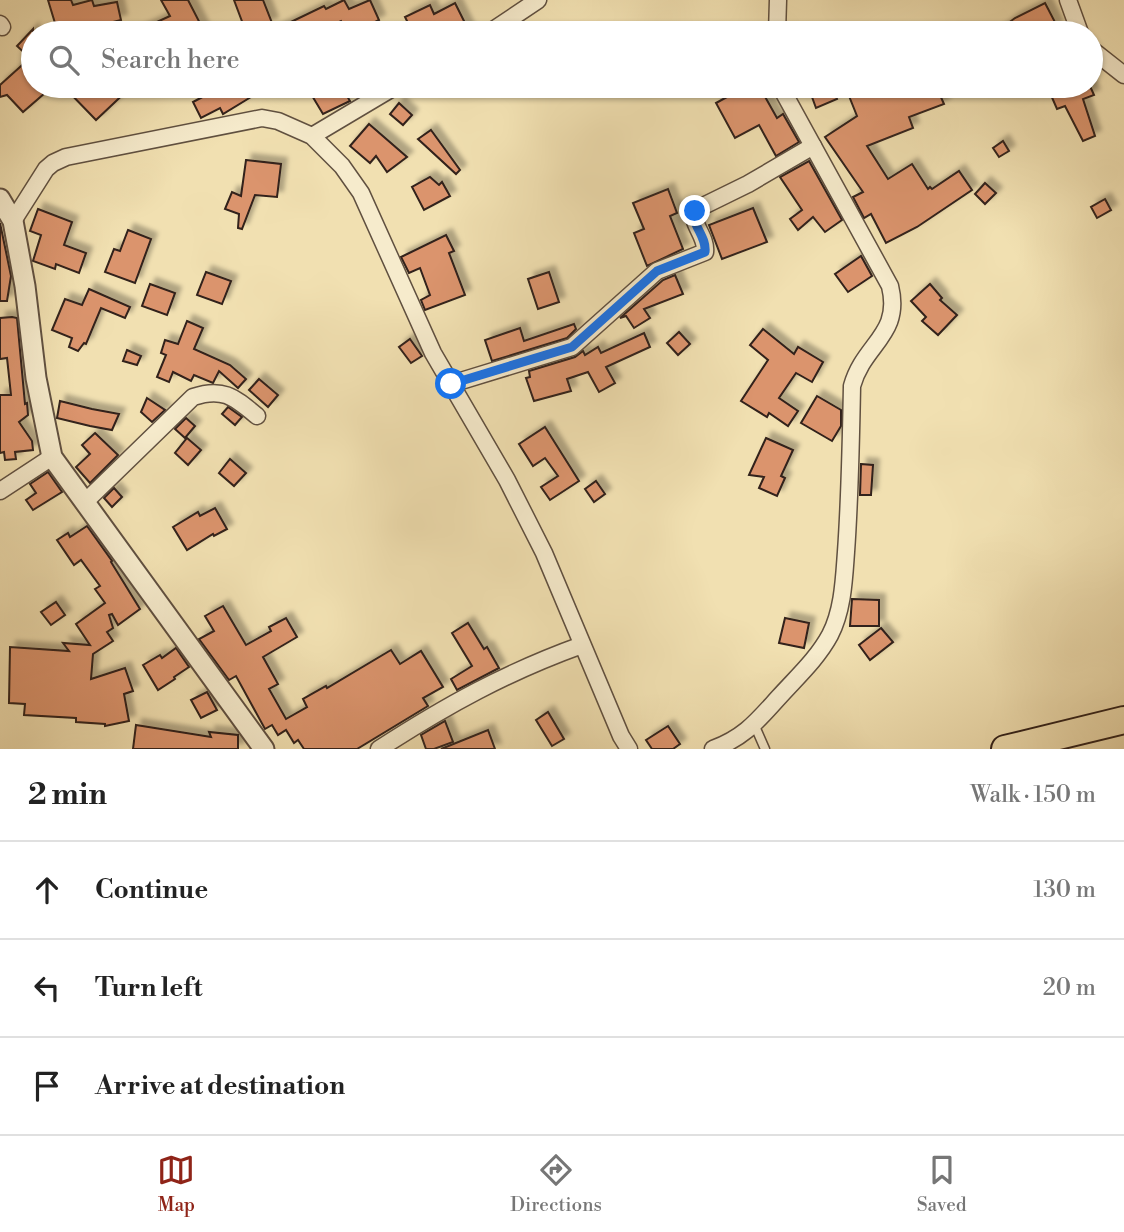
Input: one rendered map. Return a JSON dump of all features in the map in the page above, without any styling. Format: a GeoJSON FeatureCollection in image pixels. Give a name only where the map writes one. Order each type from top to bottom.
{"type":"FeatureCollection","features":[{"type":"Feature","properties":{"kind":"highway"},"geometry":{"type":"LineString","coordinates":[[1004,749],[1113,723]]}},
{"type":"Feature","properties":{"kind":"street"},"geometry":{"type":"LineString","coordinates":[[507,21],[538,0]]}},
{"type":"Feature","properties":{"kind":"street"},"geometry":{"type":"LineString","coordinates":[[777,21],[778,0]]}},
{"type":"Feature","properties":{"kind":"street"},"geometry":{"type":"LineString","coordinates":[[1068,0],[1076,21]]}},
{"type":"Feature","properties":{"kind":"street"},"geometry":{"type":"LineString","coordinates":[[1103,58],[1124,75]]}},
{"type":"Feature","properties":{"kind":"street"},"geometry":{"type":"LineString","coordinates":[[312,136],[376,98]]}},
{"type":"Feature","properties":{"kind":"street"},"geometry":{"type":"LineString","coordinates":[[713,749],[734,741],[754,724],[817,655],[831,634],[839,610],[849,501],[852,386],[855,373],[865,356],[891,320],[894,302],[890,286],[787,98]]}},
{"type":"Feature","properties":{"kind":"street"},"geometry":{"type":"LineString","coordinates":[[13,221],[47,169],[52,163],[66,157],[262,118],[278,121],[312,136],[342,166],[361,193],[433,353],[507,480],[544,553],[621,736],[629,749]]}},
{"type":"Feature","properties":{"kind":"street"},"geometry":{"type":"LineString","coordinates":[[451,384],[572,347],[657,271],[705,252],[706,243],[693,218],[695,211],[813,146]]}},
{"type":"Feature","properties":{"kind":"street"},"geometry":{"type":"LineString","coordinates":[[0,199],[13,221],[25,286],[36,378],[52,457],[264,749]]}},
{"type":"Feature","properties":{"kind":"street"},"geometry":{"type":"LineString","coordinates":[[85,502],[193,397],[213,393],[228,394],[257,416]]}},
{"type":"Feature","properties":{"kind":"street"},"geometry":{"type":"LineString","coordinates":[[0,491],[52,457]]}},
{"type":"Feature","properties":{"kind":"street"},"geometry":{"type":"LineString","coordinates":[[379,749],[465,696],[530,664],[582,645]]}},
{"type":"Feature","properties":{"kind":"lane"},"geometry":{"type":"LineString","coordinates":[[754,724],[765,749]]}},
{"type":"Feature","properties":{"kind":"building"},"geometry":{"type":"Polygon","coordinates":[[[48,0],[71,0],[73,5],[92,0],[94,6],[117,2],[121,20],[117,21],[54,21],[48,0]]]}},
{"type":"Feature","properties":{"kind":"building"},"geometry":{"type":"Polygon","coordinates":[[[161,0],[188,0],[199,21],[159,21],[170,16],[161,0]]]}},
{"type":"Feature","properties":{"kind":"building"},"geometry":{"type":"Polygon","coordinates":[[[234,0],[263,0],[271,21],[242,21],[234,0]]]}},
{"type":"Feature","properties":{"kind":"building"},"geometry":{"type":"Polygon","coordinates":[[[344,0],[349,9],[370,0],[379,20],[293,21],[324,6],[326,9],[344,0]]]}},
{"type":"Feature","properties":{"kind":"building"},"geometry":{"type":"Polygon","coordinates":[[[455,3],[464,21],[407,21],[405,17],[430,5],[434,14],[455,3]]]}},
{"type":"Feature","properties":{"kind":"building"},"geometry":{"type":"Polygon","coordinates":[[[1045,3],[1054,21],[1011,21],[1045,3]]]}},
{"type":"Feature","properties":{"kind":"building"},"geometry":{"type":"Polygon","coordinates":[[[21,66],[21,98],[39,98],[23,112],[7,95],[0,97],[0,85],[21,66]]]}},
{"type":"Feature","properties":{"kind":"building"},"geometry":{"type":"Polygon","coordinates":[[[75,98],[119,98],[96,120],[75,98]]]}},
{"type":"Feature","properties":{"kind":"building"},"geometry":{"type":"Polygon","coordinates":[[[201,98],[249,98],[223,114],[220,108],[201,118],[193,102],[201,98]]]}},
{"type":"Feature","properties":{"kind":"building"},"geometry":{"type":"Polygon","coordinates":[[[313,98],[348,98],[350,101],[323,114],[313,98]]]}},
{"type":"Feature","properties":{"kind":"building"},"geometry":{"type":"Polygon","coordinates":[[[725,98],[766,98],[777,118],[783,114],[799,142],[776,156],[759,125],[735,138],[716,103],[725,98]]]}},
{"type":"Feature","properties":{"kind":"building"},"geometry":{"type":"Polygon","coordinates":[[[812,98],[837,98],[837,99],[816,108],[812,98]]]}},
{"type":"Feature","properties":{"kind":"building"},"geometry":{"type":"Polygon","coordinates":[[[850,98],[941,98],[944,104],[909,117],[913,128],[867,146],[888,179],[912,164],[928,189],[959,171],[972,190],[917,227],[886,243],[871,214],[864,218],[853,197],[863,192],[825,137],[857,116],[850,98]]]}},
{"type":"Feature","properties":{"kind":"building"},"geometry":{"type":"Polygon","coordinates":[[[1052,98],[1086,98],[1083,99],[1095,136],[1083,141],[1065,106],[1057,109],[1052,98]]]}},
{"type":"Feature","properties":{"kind":"building"},"geometry":{"type":"Polygon","coordinates":[[[399,103],[412,115],[403,125],[390,114],[399,103]]]}},
{"type":"Feature","properties":{"kind":"building"},"geometry":{"type":"Polygon","coordinates":[[[369,124],[407,157],[387,172],[376,156],[370,163],[350,146],[369,124]]]}},
{"type":"Feature","properties":{"kind":"building"},"geometry":{"type":"Polygon","coordinates":[[[431,130],[460,170],[456,174],[418,139],[431,130]]]}},
{"type":"Feature","properties":{"kind":"building"},"geometry":{"type":"Polygon","coordinates":[[[1003,141],[1009,151],[999,157],[993,148],[1003,141]]]}},
{"type":"Feature","properties":{"kind":"building"},"geometry":{"type":"Polygon","coordinates":[[[246,160],[281,164],[277,197],[255,195],[242,229],[238,228],[239,214],[225,209],[232,192],[241,196],[246,160]]]}},
{"type":"Feature","properties":{"kind":"building"},"geometry":{"type":"Polygon","coordinates":[[[809,161],[842,220],[825,232],[813,217],[798,230],[790,219],[802,210],[780,177],[809,161]]]}},
{"type":"Feature","properties":{"kind":"building"},"geometry":{"type":"Polygon","coordinates":[[[430,177],[439,185],[442,182],[450,196],[424,210],[412,187],[430,177]]]}},
{"type":"Feature","properties":{"kind":"building"},"geometry":{"type":"Polygon","coordinates":[[[985,183],[996,193],[985,204],[975,194],[985,183]]]}},
{"type":"Feature","properties":{"kind":"building"},"geometry":{"type":"Polygon","coordinates":[[[668,189],[677,213],[670,216],[683,249],[647,266],[634,233],[644,229],[633,203],[668,189]]]}},
{"type":"Feature","properties":{"kind":"building"},"geometry":{"type":"Polygon","coordinates":[[[1105,199],[1111,210],[1097,218],[1091,207],[1105,199]]]}},
{"type":"Feature","properties":{"kind":"building"},"geometry":{"type":"Polygon","coordinates":[[[753,208],[767,242],[722,259],[709,225],[753,208]]]}},
{"type":"Feature","properties":{"kind":"building"},"geometry":{"type":"Polygon","coordinates":[[[38,209],[72,222],[64,245],[86,253],[79,273],[56,264],[55,269],[33,261],[41,235],[30,231],[38,209]]]}},
{"type":"Feature","properties":{"kind":"building"},"geometry":{"type":"Polygon","coordinates":[[[0,223],[11,276],[7,301],[0,301],[0,223]]]}},
{"type":"Feature","properties":{"kind":"building"},"geometry":{"type":"Polygon","coordinates":[[[128,230],[151,239],[135,283],[105,272],[114,249],[120,251],[128,230]]]}},
{"type":"Feature","properties":{"kind":"building"},"geometry":{"type":"Polygon","coordinates":[[[446,235],[454,251],[449,253],[465,295],[425,310],[421,300],[430,295],[420,268],[409,273],[401,257],[446,235]]]}},
{"type":"Feature","properties":{"kind":"building"},"geometry":{"type":"Polygon","coordinates":[[[861,256],[872,276],[848,292],[835,274],[861,256]]]}},
{"type":"Feature","properties":{"kind":"building"},"geometry":{"type":"Polygon","coordinates":[[[206,272],[231,281],[222,304],[197,295],[206,272]]]}},
{"type":"Feature","properties":{"kind":"building"},"geometry":{"type":"Polygon","coordinates":[[[549,272],[559,302],[538,309],[528,279],[549,272]]]}},
{"type":"Feature","properties":{"kind":"building"},"geometry":{"type":"Polygon","coordinates":[[[675,275],[683,294],[644,309],[650,318],[634,328],[626,316],[620,318],[663,280],[675,275]]]}},
{"type":"Feature","properties":{"kind":"building"},"geometry":{"type":"Polygon","coordinates":[[[150,284],[175,293],[167,315],[142,306],[150,284]]]}},
{"type":"Feature","properties":{"kind":"building"},"geometry":{"type":"Polygon","coordinates":[[[930,284],[942,298],[940,300],[957,315],[938,335],[922,321],[926,317],[911,301],[930,284]]]}},
{"type":"Feature","properties":{"kind":"building"},"geometry":{"type":"Polygon","coordinates":[[[89,289],[130,307],[125,318],[101,308],[86,344],[78,351],[69,347],[72,338],[52,330],[65,299],[82,305],[89,289]]]}},
{"type":"Feature","properties":{"kind":"building"},"geometry":{"type":"Polygon","coordinates":[[[0,318],[17,318],[28,415],[19,422],[32,441],[33,450],[15,452],[16,459],[5,460],[4,452],[0,453],[0,395],[11,395],[7,358],[0,359],[0,318]]]}},
{"type":"Feature","properties":{"kind":"building"},"geometry":{"type":"Polygon","coordinates":[[[187,321],[203,328],[194,349],[230,365],[246,379],[238,388],[219,371],[213,383],[194,375],[191,381],[173,372],[169,382],[157,377],[166,355],[161,353],[165,340],[178,344],[187,321]]]}},
{"type":"Feature","properties":{"kind":"building"},"geometry":{"type":"Polygon","coordinates":[[[574,324],[576,329],[567,338],[492,361],[485,340],[520,328],[524,341],[574,324]]]}},
{"type":"Feature","properties":{"kind":"building"},"geometry":{"type":"Polygon","coordinates":[[[763,329],[794,354],[798,347],[823,362],[812,382],[796,373],[779,398],[798,411],[788,426],[769,413],[767,417],[741,401],[768,360],[750,345],[763,329]]]}},
{"type":"Feature","properties":{"kind":"building"},"geometry":{"type":"Polygon","coordinates":[[[679,332],[690,344],[678,355],[667,343],[679,332]]]}},
{"type":"Feature","properties":{"kind":"building"},"geometry":{"type":"Polygon","coordinates":[[[644,333],[650,347],[606,367],[615,383],[599,392],[588,372],[567,379],[571,391],[534,401],[526,378],[530,377],[529,371],[575,357],[583,351],[585,355],[598,347],[601,353],[644,333]]]}},
{"type":"Feature","properties":{"kind":"building"},"geometry":{"type":"Polygon","coordinates":[[[410,339],[422,356],[411,363],[399,347],[410,339]]]}},
{"type":"Feature","properties":{"kind":"building"},"geometry":{"type":"Polygon","coordinates":[[[127,350],[141,356],[137,365],[123,361],[127,350]]]}},
{"type":"Feature","properties":{"kind":"building"},"geometry":{"type":"Polygon","coordinates":[[[259,379],[278,395],[268,407],[249,390],[259,379]]]}},
{"type":"Feature","properties":{"kind":"building"},"geometry":{"type":"Polygon","coordinates":[[[817,396],[841,410],[841,426],[832,441],[801,423],[817,396]]]}},
{"type":"Feature","properties":{"kind":"building"},"geometry":{"type":"Polygon","coordinates":[[[147,398],[165,410],[152,422],[141,412],[147,398]]]}},
{"type":"Feature","properties":{"kind":"building"},"geometry":{"type":"Polygon","coordinates":[[[60,401],[119,414],[112,430],[90,426],[57,418],[60,401]]]}},
{"type":"Feature","properties":{"kind":"building"},"geometry":{"type":"Polygon","coordinates":[[[228,407],[242,417],[235,425],[222,414],[228,407]]]}},
{"type":"Feature","properties":{"kind":"building"},"geometry":{"type":"Polygon","coordinates":[[[186,418],[195,426],[185,438],[175,429],[186,418]]]}},
{"type":"Feature","properties":{"kind":"building"},"geometry":{"type":"Polygon","coordinates":[[[545,427],[579,481],[550,500],[541,487],[558,476],[545,458],[533,466],[519,444],[545,427]]]}},
{"type":"Feature","properties":{"kind":"building"},"geometry":{"type":"Polygon","coordinates":[[[95,433],[118,455],[90,483],[76,467],[90,454],[82,445],[95,433]]]}},
{"type":"Feature","properties":{"kind":"building"},"geometry":{"type":"Polygon","coordinates":[[[187,438],[201,450],[188,465],[175,453],[187,438]]]}},
{"type":"Feature","properties":{"kind":"building"},"geometry":{"type":"Polygon","coordinates":[[[766,438],[793,450],[781,476],[785,478],[777,496],[759,488],[764,477],[749,475],[766,438]]]}},
{"type":"Feature","properties":{"kind":"building"},"geometry":{"type":"Polygon","coordinates":[[[230,459],[246,473],[234,486],[219,473],[230,459]]]}},
{"type":"Feature","properties":{"kind":"building"},"geometry":{"type":"Polygon","coordinates":[[[861,464],[873,465],[871,495],[860,495],[861,464]]]}},
{"type":"Feature","properties":{"kind":"building"},"geometry":{"type":"Polygon","coordinates":[[[48,472],[62,492],[33,510],[26,500],[36,493],[30,484],[48,472]]]}},
{"type":"Feature","properties":{"kind":"building"},"geometry":{"type":"Polygon","coordinates":[[[596,481],[605,494],[594,502],[585,489],[596,481]]]}},
{"type":"Feature","properties":{"kind":"building"},"geometry":{"type":"Polygon","coordinates":[[[114,488],[122,497],[112,507],[104,498],[114,488]]]}},
{"type":"Feature","properties":{"kind":"building"},"geometry":{"type":"Polygon","coordinates":[[[215,508],[227,529],[187,550],[173,527],[198,512],[200,516],[215,508]]]}},
{"type":"Feature","properties":{"kind":"building"},"geometry":{"type":"Polygon","coordinates":[[[87,526],[112,561],[140,609],[118,625],[112,614],[109,615],[113,628],[107,632],[113,641],[93,654],[91,679],[125,668],[133,691],[124,694],[129,721],[105,726],[76,722],[76,718],[24,715],[25,704],[9,703],[10,647],[69,651],[63,643],[90,645],[76,624],[105,603],[95,589],[100,586],[81,560],[74,565],[57,540],[68,533],[70,537],[87,526]]]}},
{"type":"Feature","properties":{"kind":"building"},"geometry":{"type":"Polygon","coordinates":[[[852,599],[879,600],[879,626],[850,626],[852,599]]]}},
{"type":"Feature","properties":{"kind":"building"},"geometry":{"type":"Polygon","coordinates":[[[56,602],[65,615],[51,625],[41,612],[56,602]]]}},
{"type":"Feature","properties":{"kind":"building"},"geometry":{"type":"Polygon","coordinates":[[[223,606],[246,645],[271,631],[269,627],[286,618],[297,637],[263,657],[278,684],[269,689],[286,719],[307,707],[303,699],[391,650],[400,664],[421,651],[443,687],[423,698],[428,706],[357,749],[304,749],[298,740],[294,743],[286,730],[278,735],[272,725],[265,729],[236,676],[229,680],[199,639],[214,631],[205,616],[223,606]]]}},
{"type":"Feature","properties":{"kind":"building"},"geometry":{"type":"Polygon","coordinates":[[[785,618],[809,623],[804,648],[779,643],[785,618]]]}},
{"type":"Feature","properties":{"kind":"building"},"geometry":{"type":"Polygon","coordinates":[[[468,623],[499,668],[457,690],[451,679],[472,666],[452,633],[468,623]]]}},
{"type":"Feature","properties":{"kind":"building"},"geometry":{"type":"Polygon","coordinates":[[[881,628],[893,642],[870,660],[859,645],[881,628]]]}},
{"type":"Feature","properties":{"kind":"building"},"geometry":{"type":"Polygon","coordinates":[[[176,648],[189,667],[158,690],[143,665],[160,655],[162,658],[176,648]]]}},
{"type":"Feature","properties":{"kind":"building"},"geometry":{"type":"Polygon","coordinates":[[[207,692],[217,710],[201,718],[191,700],[207,692]]]}},
{"type":"Feature","properties":{"kind":"building"},"geometry":{"type":"Polygon","coordinates":[[[548,712],[564,739],[552,746],[536,720],[548,712]]]}},
{"type":"Feature","properties":{"kind":"building"},"geometry":{"type":"Polygon","coordinates":[[[445,721],[453,742],[426,749],[421,735],[445,721]]]}},
{"type":"Feature","properties":{"kind":"building"},"geometry":{"type":"Polygon","coordinates":[[[136,725],[211,737],[209,732],[238,735],[238,749],[133,749],[136,725]]]}},
{"type":"Feature","properties":{"kind":"building"},"geometry":{"type":"Polygon","coordinates":[[[668,726],[680,744],[673,749],[652,749],[646,740],[668,726]]]}},
{"type":"Feature","properties":{"kind":"building"},"geometry":{"type":"Polygon","coordinates":[[[488,730],[495,749],[441,749],[488,730]]]}},
{"type":"Feature","properties":{"kind":"route"},"geometry":{"type":"LineString","coordinates":[[451,384],[572,347],[643,281],[657,271],[705,252],[706,243],[693,218],[695,211]]}}]}
